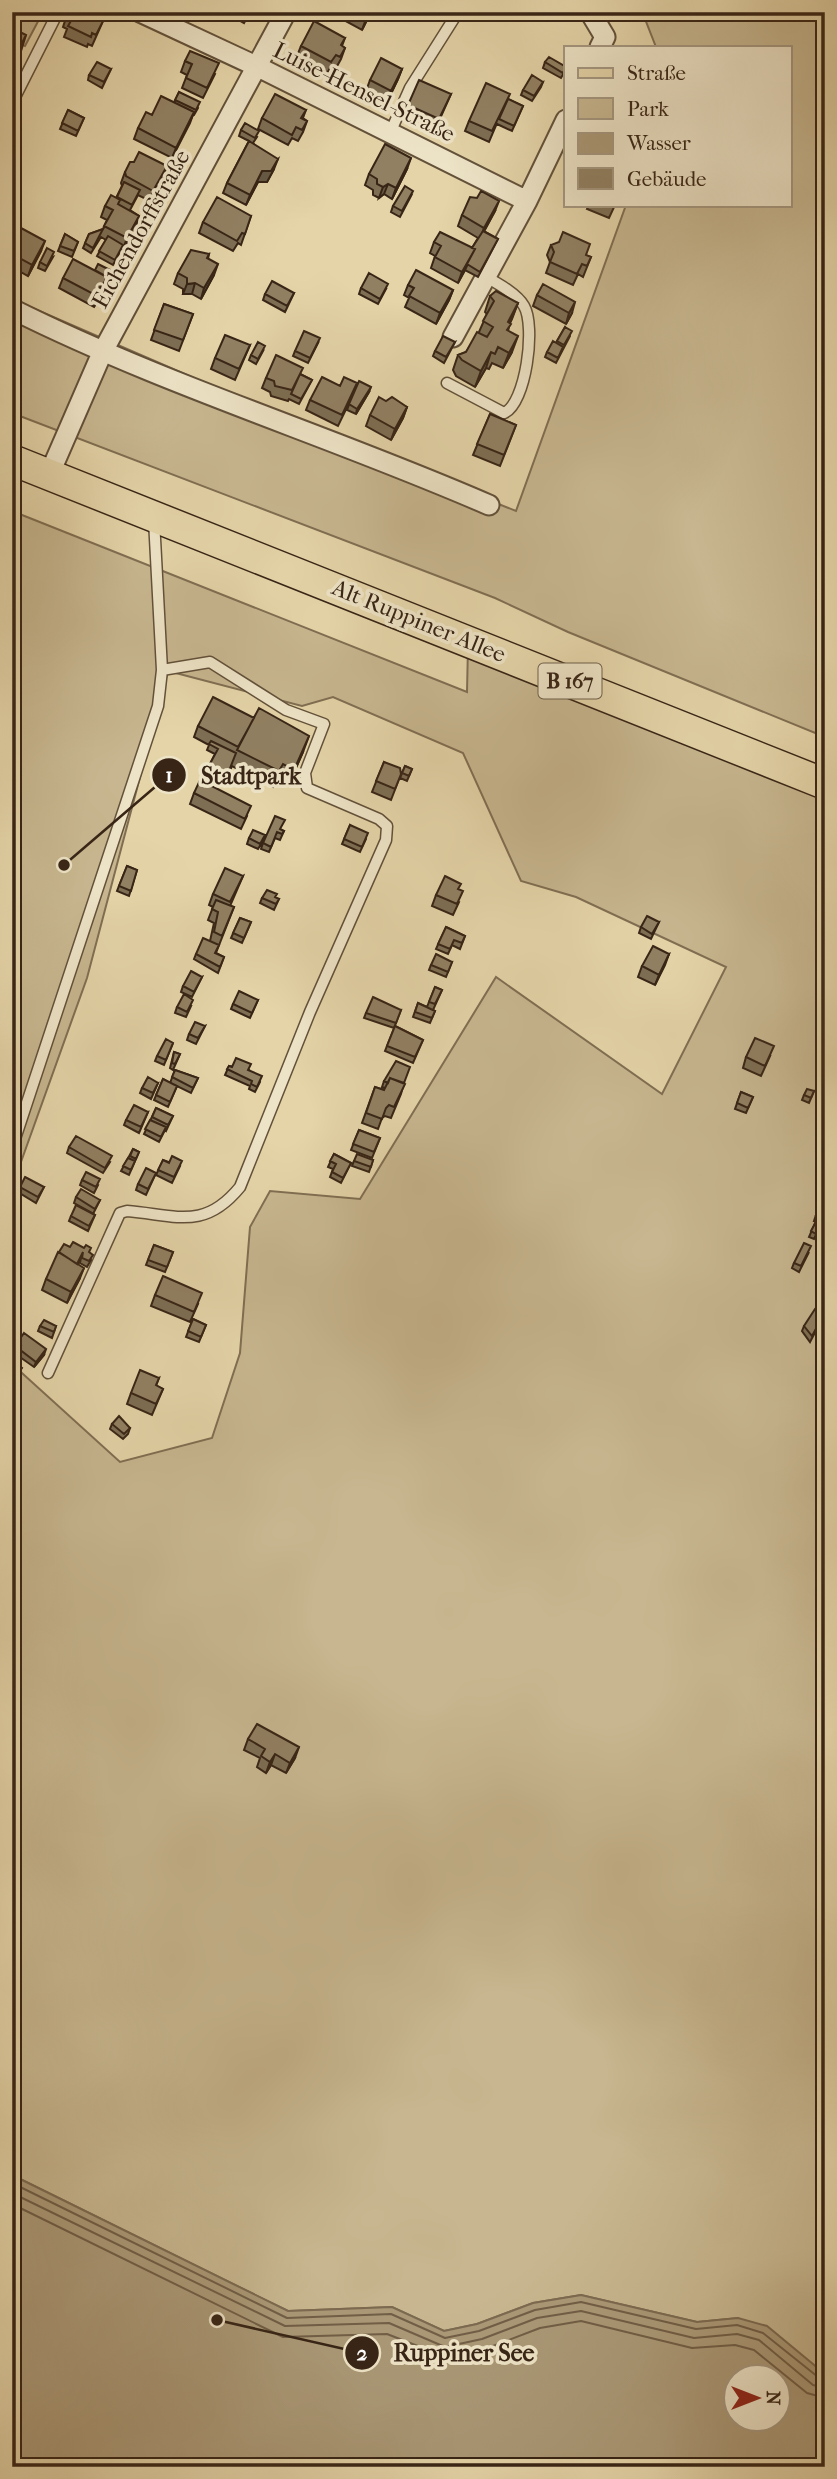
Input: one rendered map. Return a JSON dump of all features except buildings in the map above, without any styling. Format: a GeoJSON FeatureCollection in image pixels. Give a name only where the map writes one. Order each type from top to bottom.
{"type":"FeatureCollection","features":[{"type":"Feature","properties":{"kind":"main road","name":"Alt Ruppiner Allee"},"geometry":{"type":"LineString","coordinates":[[12,460],[825,784]]}},
{"type":"Feature","properties":{"kind":"street","name":"Luise-Hensel-Straße"},"geometry":{"type":"LineString","coordinates":[[140,12],[258,67],[527,201]]}},
{"type":"Feature","properties":{"kind":"street","name":"Eichendorffstraße"},"geometry":{"type":"LineString","coordinates":[[49,475],[102,353],[286,12]]}},
{"type":"Feature","properties":{"kind":"street"},"geometry":{"type":"LineString","coordinates":[[590,12],[605,37],[600,46]]}},
{"type":"Feature","properties":{"kind":"street"},"geometry":{"type":"LineString","coordinates":[[453,337],[527,201],[564,124]]}},
{"type":"Feature","properties":{"kind":"street"},"geometry":{"type":"LineString","coordinates":[[12,309],[102,353],[398,465],[489,505]]}},
{"type":"Feature","properties":{"kind":"lane"},"geometry":{"type":"LineString","coordinates":[[12,103],[58,12]]}},
{"type":"Feature","properties":{"kind":"lane"},"geometry":{"type":"LineString","coordinates":[[390,132],[410,88],[458,12]]}},
{"type":"Feature","properties":{"kind":"lane"},"geometry":{"type":"LineString","coordinates":[[447,383],[505,413],[516,402],[531,334],[526,309],[520,300],[486,277]]}},
{"type":"Feature","properties":{"kind":"lane"},"geometry":{"type":"LineString","coordinates":[[12,1148],[158,706],[162,670],[154,516]]}},
{"type":"Feature","properties":{"kind":"lane"},"geometry":{"type":"LineString","coordinates":[[48,1373],[115,1217],[127,1210],[188,1219],[225,1206],[240,1188],[310,1012],[386,840],[387,826],[379,819],[307,788],[304,773],[324,724],[286,710],[210,662],[162,670]]}},
{"type":"Feature","properties":{"kind":"green space"},"geometry":{"type":"Polygon","coordinates":[[[12,12],[43,12],[25,46],[12,41],[12,12]]]}},
{"type":"Feature","properties":{"kind":"green space"},"geometry":{"type":"Polygon","coordinates":[[[640,12],[825,12],[825,737],[568,632],[495,598],[12,413],[12,299],[307,427],[516,511],[626,206],[792,206],[792,46],[656,46],[640,12]]]}},
{"type":"Feature","properties":{"kind":"green space"},"geometry":{"type":"Polygon","coordinates":[[[12,511],[467,692],[468,645],[825,795],[825,2374],[738,2318],[697,2322],[581,2295],[533,2303],[477,2324],[444,2331],[392,2307],[288,2311],[12,2175],[12,1364],[120,1462],[212,1438],[240,1353],[250,1227],[270,1191],[360,1199],[496,977],[662,1094],[726,967],[576,897],[521,881],[463,753],[333,697],[302,706],[168,671],[87,978],[12,1187],[12,511]]]}},
{"type":"Feature","properties":{"kind":"water"},"geometry":{"type":"Polygon","coordinates":[[[12,2175],[288,2311],[392,2307],[444,2331],[477,2324],[533,2303],[581,2295],[697,2322],[738,2318],[767,2326],[825,2374],[825,2467],[12,2467],[12,2175]]]}},
{"type":"Feature","properties":{"kind":"place","name":"Stadtpark"},"geometry":{"type":"Point","coordinates":[64,865]}},
{"type":"Feature","properties":{"kind":"place","name":"Ruppiner See"},"geometry":{"type":"Point","coordinates":[217,2320]}}]}
